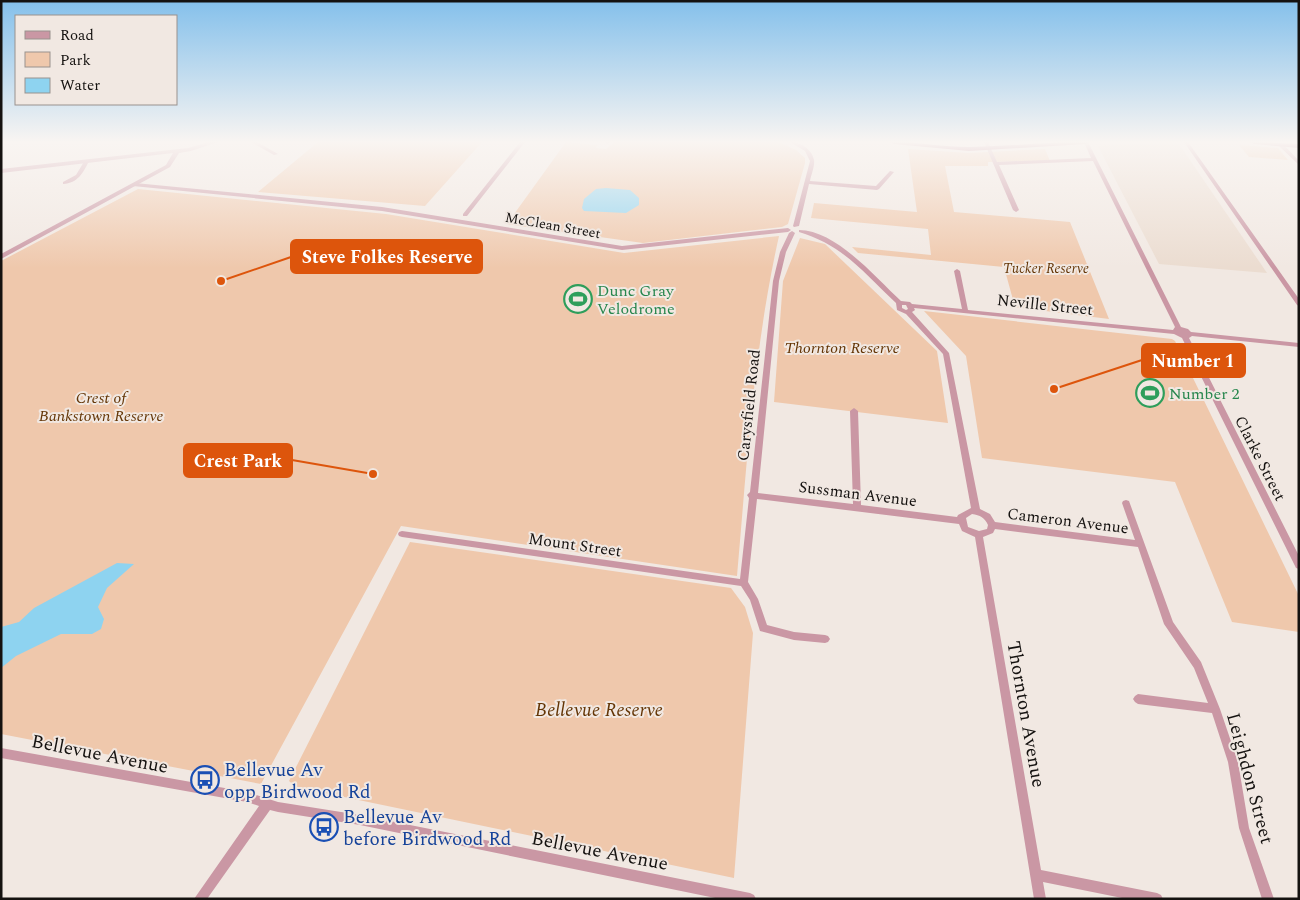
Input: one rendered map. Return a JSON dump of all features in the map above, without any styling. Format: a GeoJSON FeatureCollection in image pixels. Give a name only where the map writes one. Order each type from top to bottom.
{"type":"FeatureCollection","features":[{"type":"Feature","properties":{"kind":"street"},"geometry":{"type":"LineString","coordinates":[[465,215],[490,184]]}},
{"type":"Feature","properties":{"kind":"street","name":"Carysfield Road"},"geometry":{"type":"LineString","coordinates":[[744,583],[776,281],[783,252],[808,184]]}},
{"type":"Feature","properties":{"kind":"street"},"geometry":{"type":"LineString","coordinates":[[832,184],[877,188],[881,184]]}},
{"type":"Feature","properties":{"kind":"street"},"geometry":{"type":"LineString","coordinates":[[1005,184],[1016,210]]}},
{"type":"Feature","properties":{"kind":"street"},"geometry":{"type":"LineString","coordinates":[[1107,184],[1177,330],[1187,336],[1299,345]]}},
{"type":"Feature","properties":{"kind":"street"},"geometry":{"type":"LineString","coordinates":[[1215,184],[1299,304]]}},
{"type":"Feature","properties":{"kind":"street"},"geometry":{"type":"LineString","coordinates":[[1,257],[136,185]]}},
{"type":"Feature","properties":{"kind":"street","name":"McClean Street"},"geometry":{"type":"LineString","coordinates":[[136,185],[382,208],[622,248],[792,230]]}},
{"type":"Feature","properties":{"kind":"street"},"geometry":{"type":"LineString","coordinates":[[792,230],[800,228],[801,231],[820,236],[839,246],[899,303],[906,303],[946,353],[976,511]]}},
{"type":"Feature","properties":{"kind":"street"},"geometry":{"type":"LineString","coordinates":[[957,271],[965,310]]}},
{"type":"Feature","properties":{"kind":"street","name":"Neville Street"},"geometry":{"type":"LineString","coordinates":[[910,309],[965,310],[1177,330]]}},
{"type":"Feature","properties":{"kind":"street","name":"Clarke Street"},"geometry":{"type":"LineString","coordinates":[[1187,336],[1299,565]]}},
{"type":"Feature","properties":{"kind":"street"},"geometry":{"type":"LineString","coordinates":[[854,411],[857,508]]}},
{"type":"Feature","properties":{"kind":"street","name":"Sussman Avenue"},"geometry":{"type":"LineString","coordinates":[[752,495],[961,521]]}},
{"type":"Feature","properties":{"kind":"street","name":"Leighdon Street"},"geometry":{"type":"LineString","coordinates":[[1126,503],[1169,624],[1198,665],[1214,709],[1233,762],[1244,828],[1268,899]]}},
{"type":"Feature","properties":{"kind":"street"},"geometry":{"type":"LineString","coordinates":[[966,511],[976,511],[988,518],[992,525],[990,532],[979,535],[969,532],[961,521],[961,517],[966,511]]}},
{"type":"Feature","properties":{"kind":"street","name":"Cameron Avenue"},"geometry":{"type":"LineString","coordinates":[[992,525],[1140,544]]}},
{"type":"Feature","properties":{"kind":"street","name":"Mount Street"},"geometry":{"type":"LineString","coordinates":[[402,534],[744,583]]}},
{"type":"Feature","properties":{"kind":"street","name":"Thornton Avenue"},"geometry":{"type":"LineString","coordinates":[[979,535],[1040,899]]}},
{"type":"Feature","properties":{"kind":"street"},"geometry":{"type":"LineString","coordinates":[[744,583],[754,599],[763,628],[794,636],[825,639]]}},
{"type":"Feature","properties":{"kind":"street"},"geometry":{"type":"LineString","coordinates":[[1138,699],[1214,709]]}},
{"type":"Feature","properties":{"kind":"street","name":"Bellevue Avenue"},"geometry":{"type":"LineString","coordinates":[[1,753],[247,797],[267,804],[750,899]]}},
{"type":"Feature","properties":{"kind":"street"},"geometry":{"type":"LineString","coordinates":[[200,899],[267,804]]}},
{"type":"Feature","properties":{"kind":"street"},"geometry":{"type":"LineString","coordinates":[[1036,875],[1157,899]]}},
{"type":"Feature","properties":{"kind":"shaded area"},"geometry":{"type":"Polygon","coordinates":[[[1118,184],[1206,184],[1267,273],[1159,264],[1118,184]]]}},
{"type":"Feature","properties":{"kind":"green space"},"geometry":{"type":"Polygon","coordinates":[[[268,184],[445,184],[425,206],[258,192],[268,184]]]}},
{"type":"Feature","properties":{"kind":"green space"},"geometry":{"type":"Polygon","coordinates":[[[536,184],[799,184],[788,224],[782,227],[643,243],[507,224],[536,184]]]}},
{"type":"Feature","properties":{"kind":"green space","name":"Tucker Reserve"},"geometry":{"type":"Polygon","coordinates":[[[913,184],[949,184],[954,212],[1070,222],[1109,319],[1015,307],[1004,267],[858,253],[852,247],[931,255],[928,229],[811,218],[814,203],[917,212],[913,184]]]}},
{"type":"Feature","properties":{"kind":"green space","name":"Crest of Bankstown Reserve"},"geometry":{"type":"Polygon","coordinates":[[[138,189],[386,214],[624,253],[779,236],[770,278],[757,362],[737,576],[401,526],[261,784],[1,734],[1,261],[138,189]]]}},
{"type":"Feature","properties":{"kind":"green space","name":"Thornton Reserve"},"geometry":{"type":"Polygon","coordinates":[[[800,238],[825,244],[937,351],[948,423],[774,402],[783,281],[800,238]]]}},
{"type":"Feature","properties":{"kind":"green space"},"geometry":{"type":"Polygon","coordinates":[[[924,311],[1172,339],[1175,341],[1299,596],[1299,632],[1232,622],[1175,482],[982,458],[966,356],[924,311]]]}},
{"type":"Feature","properties":{"kind":"green space","name":"Bellevue Reserve"},"geometry":{"type":"Polygon","coordinates":[[[410,542],[731,588],[745,607],[753,633],[734,878],[296,787],[289,781],[410,542]]]}},
{"type":"Feature","properties":{"kind":"water"},"geometry":{"type":"Polygon","coordinates":[[[596,189],[630,190],[639,198],[639,205],[626,213],[584,211],[582,208],[584,199],[596,189]]]}},
{"type":"Feature","properties":{"kind":"water"},"geometry":{"type":"Polygon","coordinates":[[[117,563],[134,564],[107,588],[98,607],[104,619],[101,629],[92,634],[61,634],[16,656],[1,668],[1,627],[19,622],[34,608],[117,563]]]}},
{"type":"Feature","properties":{"kind":"place","name":"Steve Folkes Reserve"},"geometry":{"type":"Point","coordinates":[221,281]}},
{"type":"Feature","properties":{"kind":"place","name":"Dunc Gray Velodrome"},"geometry":{"type":"Point","coordinates":[578,299]}},
{"type":"Feature","properties":{"kind":"place","name":"Number 1"},"geometry":{"type":"Point","coordinates":[1054,389]}},
{"type":"Feature","properties":{"kind":"place","name":"Number 2"},"geometry":{"type":"Point","coordinates":[1150,393]}},
{"type":"Feature","properties":{"kind":"place","name":"Crest Park"},"geometry":{"type":"Point","coordinates":[373,474]}},
{"type":"Feature","properties":{"kind":"place","name":"Bellevue Av opp Birdwood Rd"},"geometry":{"type":"Point","coordinates":[205,780]}},
{"type":"Feature","properties":{"kind":"place","name":"Bellevue Av before Birdwood Rd"},"geometry":{"type":"Point","coordinates":[324,827]}}]}
